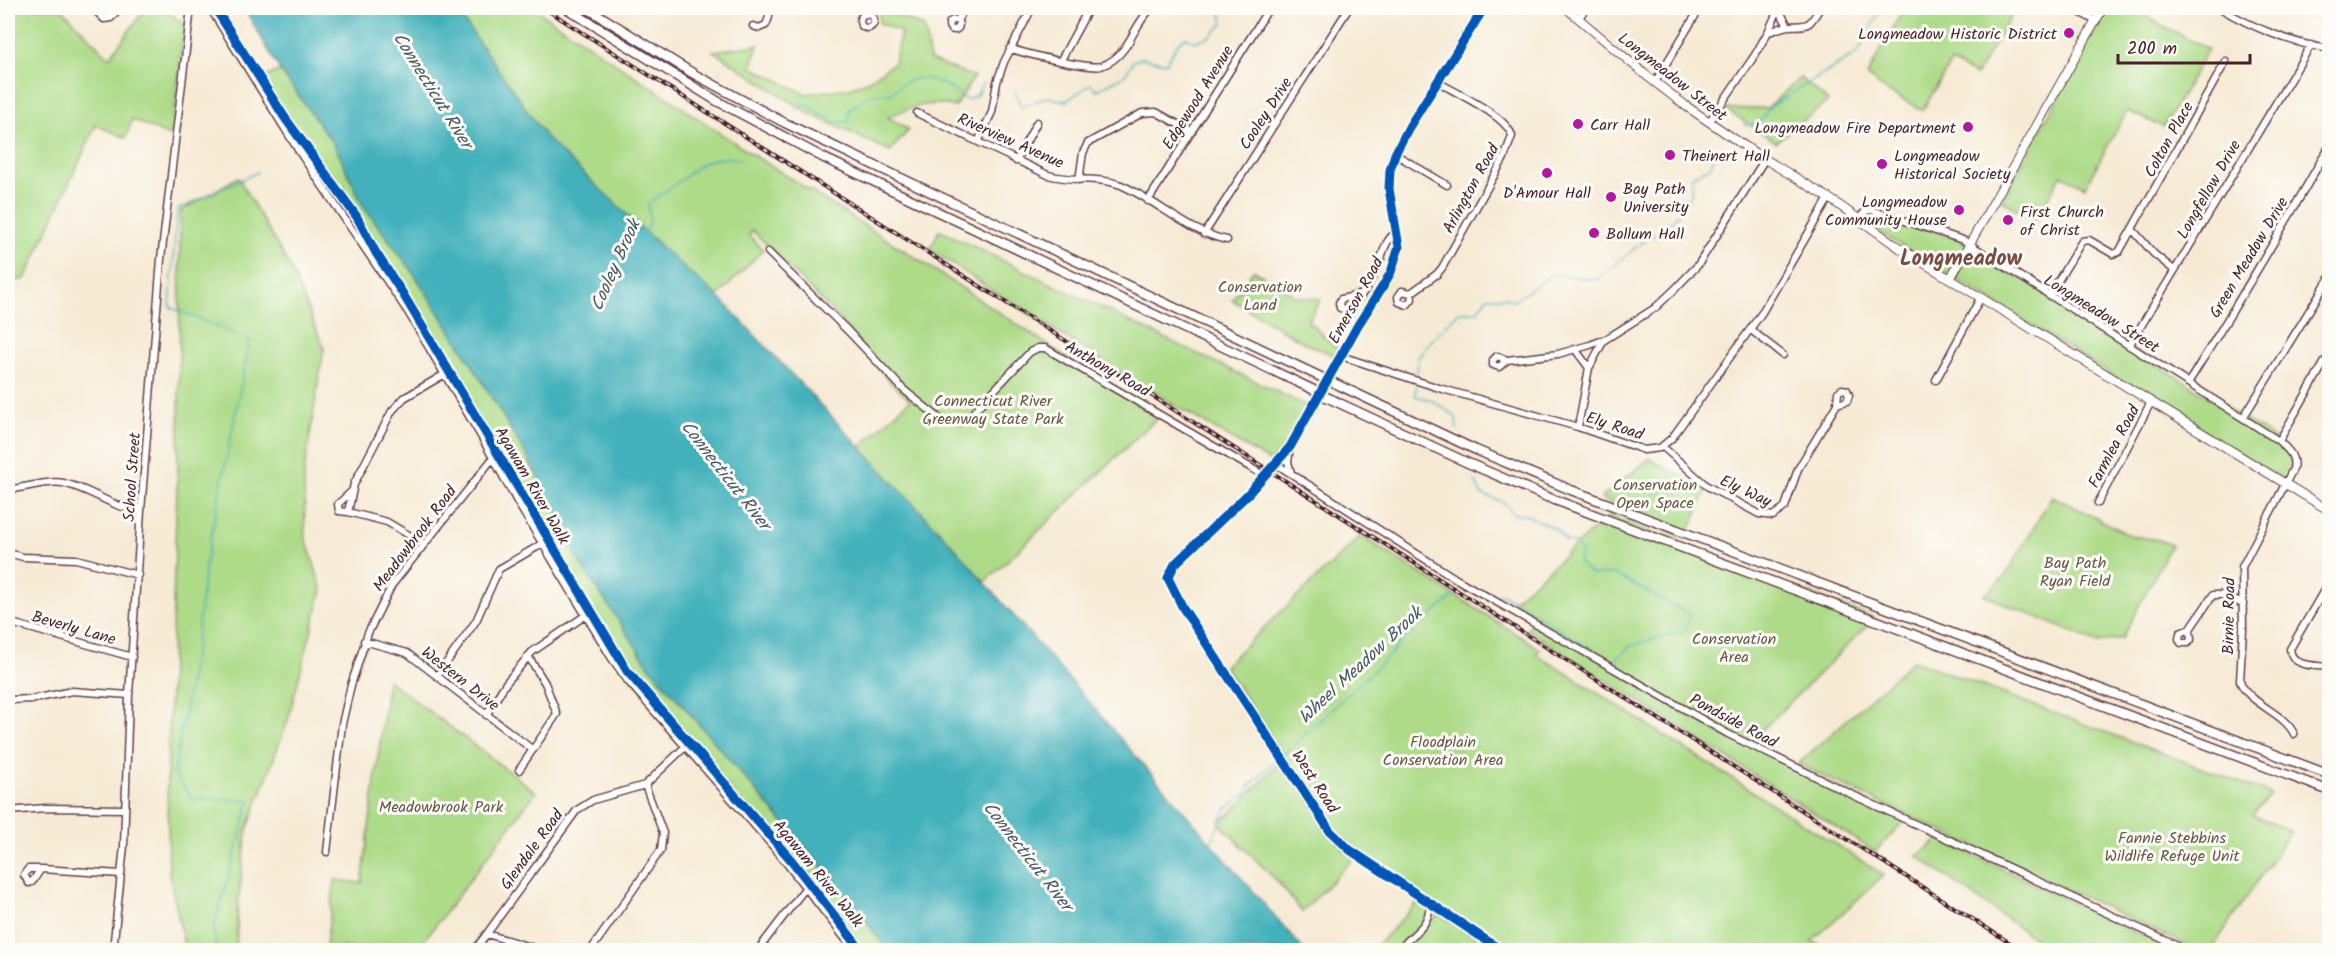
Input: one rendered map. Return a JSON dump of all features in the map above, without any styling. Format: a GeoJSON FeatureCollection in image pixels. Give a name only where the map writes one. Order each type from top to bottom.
{"type":"FeatureCollection","features":[{"type":"Feature","properties":{"kind":"highway"},"geometry":{"type":"LineString","coordinates":[[566,8],[710,96],[824,158],[1452,456],[1547,497],[2330,791]]}},
{"type":"Feature","properties":{"kind":"highway"},"geometry":{"type":"LineString","coordinates":[[587,8],[687,69],[785,123],[1468,447],[1570,490],[2330,775]]}},
{"type":"Feature","properties":{"kind":"main road","name":"Longmeadow Street"},"geometry":{"type":"LineString","coordinates":[[1566,8],[1655,82],[1709,122],[1829,198],[1901,249],[2330,511]]}},
{"type":"Feature","properties":{"kind":"main road"},"geometry":{"type":"LineString","coordinates":[[1950,279],[2103,8]]}},
{"type":"Feature","properties":{"kind":"street"},"geometry":{"type":"LineString","coordinates":[[93,8],[104,19],[111,18],[119,8]]}},
{"type":"Feature","properties":{"kind":"street","name":"School Street"},"geometry":{"type":"LineString","coordinates":[[113,951],[121,874],[129,695],[161,259],[190,8]]}},
{"type":"Feature","properties":{"kind":"street"},"geometry":{"type":"LineString","coordinates":[[210,8],[300,153],[365,246],[445,374],[542,544],[624,676],[777,851],[854,951]]}},
{"type":"Feature","properties":{"kind":"street"},"geometry":{"type":"LineString","coordinates":[[753,26],[759,28],[766,25],[769,17],[768,8]]}},
{"type":"Feature","properties":{"kind":"street"},"geometry":{"type":"LineString","coordinates":[[957,21],[964,8]]}},
{"type":"Feature","properties":{"kind":"street"},"geometry":{"type":"LineString","coordinates":[[978,142],[992,112],[997,82],[1010,48],[1032,8]]}},
{"type":"Feature","properties":{"kind":"street"},"geometry":{"type":"LineString","coordinates":[[1060,60],[1089,8]]}},
{"type":"Feature","properties":{"kind":"street"},"geometry":{"type":"LineString","coordinates":[[1010,48],[1091,66],[1108,63],[1123,50],[1140,20],[1152,8]]}},
{"type":"Feature","properties":{"kind":"street","name":"Edgewood Avenue"},"geometry":{"type":"LineString","coordinates":[[1148,201],[1269,8]]}},
{"type":"Feature","properties":{"kind":"street","name":"Cooley Drive"},"geometry":{"type":"LineString","coordinates":[[1204,234],[1349,8]]}},
{"type":"Feature","properties":{"kind":"street","name":"Emerson Road"},"geometry":{"type":"LineString","coordinates":[[1169,572],[1177,561],[1265,476],[1290,447],[1391,272],[1399,248],[1389,189],[1390,170],[1395,154],[1484,8]]}},
{"type":"Feature","properties":{"kind":"street"},"geometry":{"type":"LineString","coordinates":[[1579,18],[1586,8]]}},
{"type":"Feature","properties":{"kind":"street"},"geometry":{"type":"LineString","coordinates":[[1655,82],[1700,8]]}},
{"type":"Feature","properties":{"kind":"street"},"geometry":{"type":"LineString","coordinates":[[1779,8],[1788,26]]}},
{"type":"Feature","properties":{"kind":"street"},"geometry":{"type":"LineString","coordinates":[[1709,122],[1755,55],[1779,8]]}},
{"type":"Feature","properties":{"kind":"street"},"geometry":{"type":"LineString","coordinates":[[1768,32],[1788,26],[1798,27],[1807,24],[1820,8]]}},
{"type":"Feature","properties":{"kind":"street"},"geometry":{"type":"LineString","coordinates":[[2072,8],[2096,21]]}},
{"type":"Feature","properties":{"kind":"street"},"geometry":{"type":"LineString","coordinates":[[2220,8],[2258,27],[2330,49]]}},
{"type":"Feature","properties":{"kind":"street","name":"Longfellow Drive"},"geometry":{"type":"LineString","coordinates":[[2129,346],[2311,45]]}},
{"type":"Feature","properties":{"kind":"street","name":"Colton Place"},"geometry":{"type":"LineString","coordinates":[[2049,296],[2080,243],[2084,240],[2090,240],[2115,254],[2120,250],[2226,61]]}},
{"type":"Feature","properties":{"kind":"street","name":"Arlington Road"},"geometry":{"type":"LineString","coordinates":[[1411,293],[1442,268],[1504,158],[1512,136],[1509,129],[1494,116],[1438,82]]}},
{"type":"Feature","properties":{"kind":"street"},"geometry":{"type":"LineString","coordinates":[[1079,180],[1082,158],[1088,143],[1142,113],[1156,112],[1192,132]]}},
{"type":"Feature","properties":{"kind":"street","name":"Riverview Avenue"},"geometry":{"type":"LineString","coordinates":[[916,113],[1016,161],[1056,177],[1116,184],[1204,234],[1227,240]]}},
{"type":"Feature","properties":{"kind":"street"},"geometry":{"type":"LineString","coordinates":[[1016,161],[1037,122]]}},
{"type":"Feature","properties":{"kind":"street","name":"Green Meadow Drive"},"geometry":{"type":"LineString","coordinates":[[2188,383],[2228,315],[2249,286],[2330,145]]}},
{"type":"Feature","properties":{"kind":"street"},"geometry":{"type":"LineString","coordinates":[[1395,154],[1447,185]]}},
{"type":"Feature","properties":{"kind":"street"},"geometry":{"type":"LineString","coordinates":[[1507,360],[1545,356],[1605,339],[1655,308],[1689,276],[1712,244],[1765,159]]}},
{"type":"Feature","properties":{"kind":"street","name":"Ely Road"},"geometry":{"type":"LineString","coordinates":[[1341,356],[1439,388],[1578,427],[1644,450],[1656,450],[1672,438],[1750,330],[1775,292],[1829,198]]}},
{"type":"Feature","properties":{"kind":"street","name":"Longmeadow Street"},"geometry":{"type":"LineString","coordinates":[[1858,219],[1866,211],[1871,210],[1969,244],[2279,441],[2290,451],[2294,459],[2293,470],[2285,485]]}},
{"type":"Feature","properties":{"kind":"street"},"geometry":{"type":"LineString","coordinates":[[2132,229],[2154,254],[2174,270]]}},
{"type":"Feature","properties":{"kind":"street"},"geometry":{"type":"LineString","coordinates":[[1359,295],[1376,270],[1388,239],[1397,232]]}},
{"type":"Feature","properties":{"kind":"street","name":"Anthony Road"},"geometry":{"type":"LineString","coordinates":[[768,252],[904,390],[944,422],[958,423],[968,418],[1030,352],[1038,348],[1045,348],[1071,361],[1265,476]]}},
{"type":"Feature","properties":{"kind":"street"},"geometry":{"type":"LineString","coordinates":[[2243,418],[2330,277]]}},
{"type":"Feature","properties":{"kind":"street"},"geometry":{"type":"LineString","coordinates":[[1936,380],[1981,297]]}},
{"type":"Feature","properties":{"kind":"street"},"geometry":{"type":"LineString","coordinates":[[1750,330],[1783,355]]}},
{"type":"Feature","properties":{"kind":"street"},"geometry":{"type":"LineString","coordinates":[[1578,427],[1589,368],[1605,339]]}},
{"type":"Feature","properties":{"kind":"street"},"geometry":{"type":"LineString","coordinates":[[1575,349],[1589,368]]}},
{"type":"Feature","properties":{"kind":"street"},"geometry":{"type":"LineString","coordinates":[[2279,441],[2330,353]]}},
{"type":"Feature","properties":{"kind":"street"},"geometry":{"type":"LineString","coordinates":[[348,512],[351,492],[372,447],[394,408],[417,389],[445,374]]}},
{"type":"Feature","properties":{"kind":"street","name":"Farmlea Road"},"geometry":{"type":"LineString","coordinates":[[2098,503],[2151,402]]}},
{"type":"Feature","properties":{"kind":"street","name":"Ely Way"},"geometry":{"type":"LineString","coordinates":[[1663,447],[1707,486],[1759,514],[1772,517],[1785,507],[1798,469],[1837,404]]}},
{"type":"Feature","properties":{"kind":"street"},"geometry":{"type":"LineString","coordinates":[[1290,447],[1288,462],[1291,474]]}},
{"type":"Feature","properties":{"kind":"street","name":"Meadowbrook Road"},"geometry":{"type":"LineString","coordinates":[[327,852],[342,724],[364,641],[387,593],[493,458]]}},
{"type":"Feature","properties":{"kind":"street","name":"Pondside Road"},"geometry":{"type":"LineString","coordinates":[[1276,464],[1469,586],[1733,736],[1855,796],[2186,951]]}},
{"type":"Feature","properties":{"kind":"street"},"geometry":{"type":"LineString","coordinates":[[8,490],[60,482],[100,496],[114,506],[141,511]]}},
{"type":"Feature","properties":{"kind":"street","name":"Birnie Road"},"geometry":{"type":"LineString","coordinates":[[2285,485],[2243,565],[2240,683],[2291,727],[2294,734]]}},
{"type":"Feature","properties":{"kind":"street"},"geometry":{"type":"LineString","coordinates":[[351,492],[338,504],[339,511],[385,521],[424,544]]}},
{"type":"Feature","properties":{"kind":"street"},"geometry":{"type":"LineString","coordinates":[[437,676],[476,621],[499,569],[542,544]]}},
{"type":"Feature","properties":{"kind":"street"},"geometry":{"type":"LineString","coordinates":[[8,553],[23,557],[76,559],[138,574]]}},
{"type":"Feature","properties":{"kind":"street","name":"West Road"},"geometry":{"type":"LineString","coordinates":[[1169,572],[1169,584],[1183,608],[1330,831],[1350,850],[1501,951]]}},
{"type":"Feature","properties":{"kind":"street"},"geometry":{"type":"LineString","coordinates":[[2330,580],[2290,649],[2291,656],[2297,662],[2330,667]]}},
{"type":"Feature","properties":{"kind":"street"},"geometry":{"type":"LineString","coordinates":[[2190,629],[2213,595],[2222,595],[2243,604]]}},
{"type":"Feature","properties":{"kind":"street"},"geometry":{"type":"LineString","coordinates":[[486,715],[506,683],[528,656],[586,615]]}},
{"type":"Feature","properties":{"kind":"street","name":"Beverly Lane"},"geometry":{"type":"LineString","coordinates":[[8,622],[132,657]]}},
{"type":"Feature","properties":{"kind":"street","name":"Western Drive"},"geometry":{"type":"LineString","coordinates":[[364,641],[407,653],[533,750]]}},
{"type":"Feature","properties":{"kind":"street"},"geometry":{"type":"LineString","coordinates":[[519,770],[557,714],[544,683],[528,656]]}},
{"type":"Feature","properties":{"kind":"street"},"geometry":{"type":"LineString","coordinates":[[8,700],[34,699],[72,691],[129,695]]}},
{"type":"Feature","properties":{"kind":"street","name":"Glendale Road"},"geometry":{"type":"LineString","coordinates":[[475,951],[577,810],[593,800],[645,785],[686,747]]}},
{"type":"Feature","properties":{"kind":"street"},"geometry":{"type":"LineString","coordinates":[[591,951],[660,854],[663,846],[661,825],[645,785]]}},
{"type":"Feature","properties":{"kind":"street"},"geometry":{"type":"LineString","coordinates":[[8,812],[46,808],[125,809]]}},
{"type":"Feature","properties":{"kind":"street"},"geometry":{"type":"LineString","coordinates":[[41,869],[121,874]]}},
{"type":"Feature","properties":{"kind":"street"},"geometry":{"type":"LineString","coordinates":[[758,951],[806,888]]}},
{"type":"Feature","properties":{"kind":"street"},"geometry":{"type":"LineString","coordinates":[[1400,951],[1404,944],[1427,923],[1430,904]]}},
{"type":"Feature","properties":{"kind":"street"},"geometry":{"type":"LineString","coordinates":[[487,933],[540,951]]}},
{"type":"Feature","properties":{"kind":"green space"},"geometry":{"type":"Polygon","coordinates":[[[8,8],[61,8],[109,58],[146,8],[163,8],[185,25],[171,137],[132,119],[126,138],[96,125],[25,279],[8,282],[8,8]]]}},
{"type":"Feature","properties":{"kind":"green space","name":"Connecticut River Greenway State Park"},"geometry":{"type":"Polygon","coordinates":[[[455,8],[533,8],[747,151],[922,262],[1158,417],[985,582],[860,447],[910,400],[890,382],[836,315],[752,230],[749,235],[763,250],[718,296],[685,269],[548,140],[455,8]]]}},
{"type":"Feature","properties":{"kind":"green space"},"geometry":{"type":"Polygon","coordinates":[[[879,8],[924,27],[930,60],[974,77],[955,107],[929,104],[888,117],[909,130],[890,151],[812,115],[713,51],[758,45],[751,67],[806,94],[850,88],[869,80],[894,63],[901,32],[879,23],[879,8]]]}},
{"type":"Feature","properties":{"kind":"green space"},"geometry":{"type":"Polygon","coordinates":[[[1904,8],[2016,8],[1976,75],[1951,62],[1923,110],[1887,91],[1867,76],[1904,8]]]}},
{"type":"Feature","properties":{"kind":"green space"},"geometry":{"type":"Polygon","coordinates":[[[2107,8],[2141,8],[2150,19],[2208,49],[2164,127],[2127,111],[2085,187],[2061,175],[2035,221],[2002,200],[2107,8]]]}},
{"type":"Feature","properties":{"kind":"green space"},"geometry":{"type":"Polygon","coordinates":[[[280,70],[335,146],[363,206],[410,268],[460,345],[527,456],[582,565],[649,666],[859,911],[887,950],[858,950],[791,861],[626,671],[567,576],[402,295],[294,136],[260,80],[280,70]]]}},
{"type":"Feature","properties":{"kind":"green space"},"geometry":{"type":"Polygon","coordinates":[[[1800,78],[1828,101],[1776,142],[1725,109],[1767,108],[1800,78]]]}},
{"type":"Feature","properties":{"kind":"green space"},"geometry":{"type":"Polygon","coordinates":[[[238,177],[291,269],[324,348],[304,472],[305,536],[322,590],[287,723],[247,830],[238,905],[236,950],[185,950],[169,871],[167,782],[179,430],[180,212],[238,177]]]}},
{"type":"Feature","properties":{"kind":"green space"},"geometry":{"type":"Polygon","coordinates":[[[1866,211],[1955,237],[2279,441],[2294,459],[2286,482],[1858,219],[1866,211]]]}},
{"type":"Feature","properties":{"kind":"green space","name":"Conservation Land"},"geometry":{"type":"Polygon","coordinates":[[[939,230],[1317,411],[1271,462],[1135,382],[930,250],[939,230]]]}},
{"type":"Feature","properties":{"kind":"green space","name":"Conservation Land"},"geometry":{"type":"Polygon","coordinates":[[[1253,270],[1297,297],[1321,299],[1308,321],[1352,362],[1306,344],[1232,300],[1253,270]]]}},
{"type":"Feature","properties":{"kind":"green space","name":"Conservation Open Space"},"geometry":{"type":"Polygon","coordinates":[[[1649,459],[1707,489],[1685,540],[1601,498],[1649,459]]]}},
{"type":"Feature","properties":{"kind":"green space","name":"Bay Path Ryan Field"},"geometry":{"type":"Polygon","coordinates":[[[2052,496],[2132,536],[2159,540],[2171,545],[2122,638],[2098,643],[1984,595],[2006,575],[2052,496]]]}},
{"type":"Feature","properties":{"kind":"green space","name":"Conservation Area"},"geometry":{"type":"Polygon","coordinates":[[[1610,515],[1700,553],[1875,618],[1749,743],[1904,821],[1875,852],[1527,630],[1536,616],[1513,601],[1610,515]]]}},
{"type":"Feature","properties":{"kind":"green space","name":"Floodplain Conservation Area"},"geometry":{"type":"Polygon","coordinates":[[[1361,536],[1540,649],[1536,654],[1884,875],[1812,941],[1829,950],[1505,950],[1345,847],[1224,666],[1361,536]]]}},
{"type":"Feature","properties":{"kind":"green space","name":"Fannie Stebbins Wildlife Refuge Unit"},"geometry":{"type":"Polygon","coordinates":[[[1913,660],[2271,794],[2252,815],[2291,831],[2211,950],[2197,950],[2188,946],[1798,764],[1913,660]]]}},
{"type":"Feature","properties":{"kind":"green space","name":"Meadowbrook Park"},"geometry":{"type":"Polygon","coordinates":[[[388,680],[536,792],[417,950],[371,950],[326,945],[335,880],[362,883],[388,680]]]}},
{"type":"Feature","properties":{"kind":"green space"},"geometry":{"type":"Polygon","coordinates":[[[1283,759],[1343,849],[1355,857],[1302,912],[1279,883],[1219,823],[1283,759]]]}},
{"type":"Feature","properties":{"kind":"green space"},"geometry":{"type":"Polygon","coordinates":[[[1940,839],[2173,950],[2051,950],[1917,856],[1940,839]]]}},
{"type":"Feature","properties":{"kind":"green space"},"geometry":{"type":"Polygon","coordinates":[[[1420,900],[1436,911],[1398,950],[1372,950],[1420,900]]]}},
{"type":"Feature","properties":{"kind":"green space"},"geometry":{"type":"Polygon","coordinates":[[[1439,914],[1496,950],[1403,950],[1439,914]]]}},
{"type":"Feature","properties":{"kind":"water","name":"Connecticut River"},"geometry":{"type":"Polygon","coordinates":[[[244,8],[455,8],[548,140],[685,269],[718,296],[955,548],[1304,950],[887,950],[859,911],[649,666],[581,565],[527,456],[460,345],[410,268],[363,206],[335,146],[280,70],[244,8]]]}},
{"type":"Feature","properties":{"kind":"waterway","name":"Cooley Brook"},"geometry":{"type":"LineString","coordinates":[[1015,91],[1021,107],[1047,97],[1066,101],[1091,84],[1097,90],[1125,75],[1133,61],[1143,58],[1166,63],[1178,43],[1186,37],[1194,42],[1210,36],[1223,24],[1220,8]]}},
{"type":"Feature","properties":{"kind":"waterway","name":"Wheel Meadow Brook"},"geometry":{"type":"LineString","coordinates":[[1744,125],[1758,124],[1771,106],[1858,53],[1881,8]]}},
{"type":"Feature","properties":{"kind":"waterway","name":"Cooley Brook"},"geometry":{"type":"LineString","coordinates":[[795,111],[804,103],[834,122],[848,122],[850,109],[860,101],[873,95],[891,94],[911,80],[920,78],[939,82],[967,100],[977,95],[983,83]]}},
{"type":"Feature","properties":{"kind":"waterway","name":"Wheel Meadow Brook"},"geometry":{"type":"LineString","coordinates":[[1417,372],[1418,358],[1427,345],[1459,312],[1477,312],[1487,297],[1504,297],[1514,301],[1553,274],[1597,280],[1647,238],[1666,230],[1691,195],[1692,176],[1710,167],[1717,151]]}},
{"type":"Feature","properties":{"kind":"waterway","name":"Cooley Brook"},"geometry":{"type":"LineString","coordinates":[[644,233],[650,222],[648,203],[705,162],[720,158],[742,160]]}},
{"type":"Feature","properties":{"kind":"waterway"},"geometry":{"type":"LineString","coordinates":[[216,950],[214,928],[250,800],[192,799],[174,774],[195,650],[206,561],[250,340],[170,307],[177,210],[258,172]]}},
{"type":"Feature","properties":{"kind":"waterway","name":"Wheel Meadow Brook"},"geometry":{"type":"LineString","coordinates":[[1416,386],[1415,396],[1432,400],[1456,417],[1457,429]]}},
{"type":"Feature","properties":{"kind":"waterway","name":"Wheel Meadow Brook"},"geometry":{"type":"LineString","coordinates":[[1475,481],[1481,494],[1503,502],[1514,514],[1526,515],[1556,529],[1566,541],[1577,545],[1582,554],[1578,562],[1592,575],[1614,574],[1691,615],[1685,630],[1630,646],[1613,663],[1502,594],[1496,596],[1482,590]]}},
{"type":"Feature","properties":{"kind":"waterway","name":"Wheel Meadow Brook"},"geometry":{"type":"LineString","coordinates":[[1284,754],[1391,654],[1399,643],[1454,596]]}},
{"type":"Feature","properties":{"kind":"waterway","name":"Wheel Meadow Brook"},"geometry":{"type":"LineString","coordinates":[[1211,842],[1226,809],[1247,793],[1249,787],[1278,758]]}},
{"type":"Feature","properties":{"kind":"railway"},"geometry":{"type":"LineString","coordinates":[[544,8],[2021,950]]}},
{"type":"Feature","properties":{"kind":"cycle path","name":"Agawam River Walk"},"geometry":{"type":"LineString","coordinates":[[215,8],[285,118],[357,217],[376,253],[403,294],[627,671],[792,861],[861,950]]}},
{"type":"Feature","properties":{"kind":"cycle path"},"geometry":{"type":"LineString","coordinates":[[1484,8],[1409,127],[1395,154],[1390,170],[1389,189],[1399,247],[1391,272],[1358,325],[1290,447],[1247,495],[1175,564],[1168,578],[1183,608],[1330,831],[1350,850],[1501,950]]}},
{"type":"Feature","properties":{"kind":"place","name":"Longmeadow Historic District"},"geometry":{"type":"Point","coordinates":[2069,33]}},
{"type":"Feature","properties":{"kind":"place","name":"Carr Hall"},"geometry":{"type":"Point","coordinates":[1578,124]}},
{"type":"Feature","properties":{"kind":"place","name":"Longmeadow Fire Department"},"geometry":{"type":"Point","coordinates":[1968,127]}},
{"type":"Feature","properties":{"kind":"place","name":"Theinert Hall"},"geometry":{"type":"Point","coordinates":[1670,155]}},
{"type":"Feature","properties":{"kind":"place","name":"Longmeadow Historical Society"},"geometry":{"type":"Point","coordinates":[1882,164]}},
{"type":"Feature","properties":{"kind":"place","name":"D'Amour Hall"},"geometry":{"type":"Point","coordinates":[1547,173]}},
{"type":"Feature","properties":{"kind":"place","name":"Bay Path University"},"geometry":{"type":"Point","coordinates":[1611,197]}},
{"type":"Feature","properties":{"kind":"place","name":"Longmeadow Community House"},"geometry":{"type":"Point","coordinates":[1959,210]}},
{"type":"Feature","properties":{"kind":"place","name":"First Church of Christ"},"geometry":{"type":"Point","coordinates":[2008,220]}},
{"type":"Feature","properties":{"kind":"place","name":"Bollum Hall"},"geometry":{"type":"Point","coordinates":[1594,233]}},
{"type":"Feature","properties":{"kind":"district","name":"Longmeadow"},"geometry":{"type":"Point","coordinates":[1961,257]}}]}
